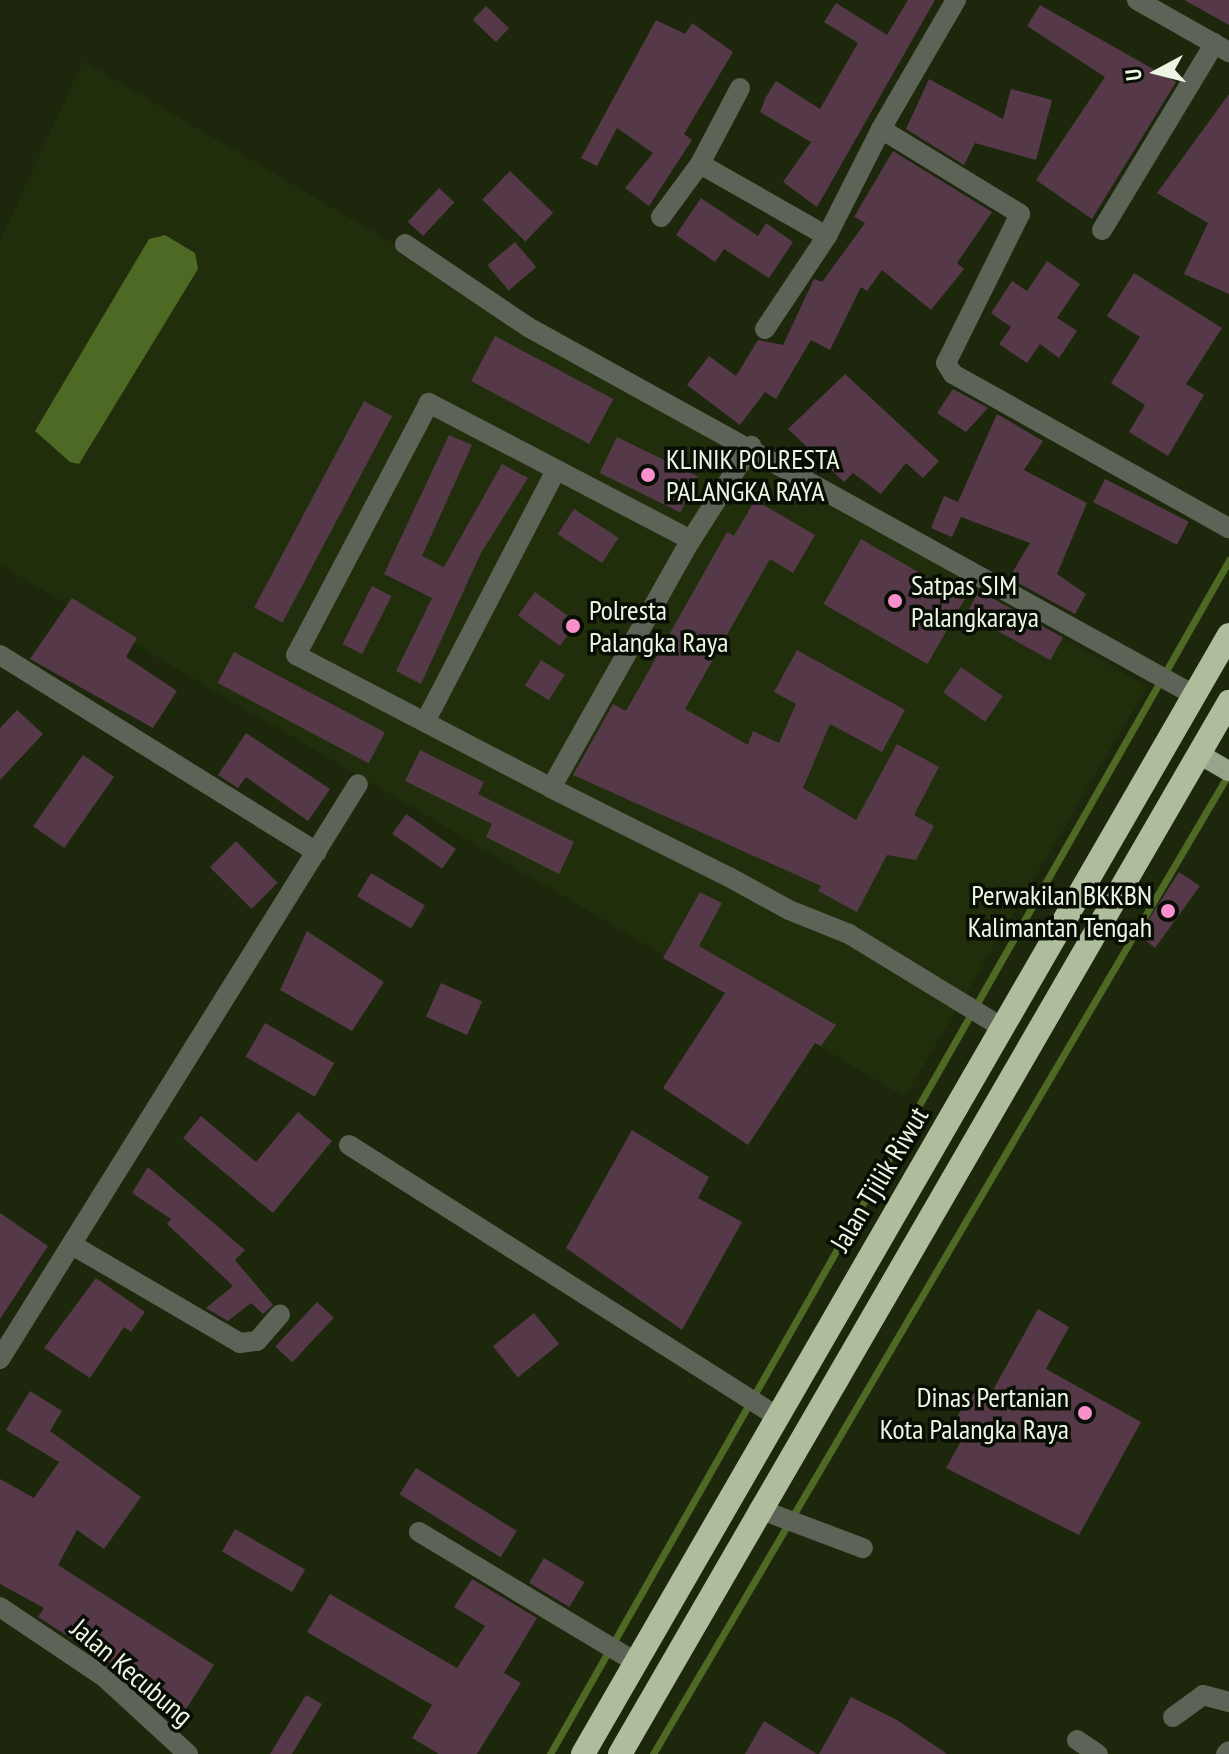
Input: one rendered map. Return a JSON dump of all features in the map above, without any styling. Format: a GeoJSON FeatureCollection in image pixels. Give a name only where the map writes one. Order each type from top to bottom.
{"type":"FeatureCollection","features":[{"type":"Feature","properties":{"kind":"highway","name":"Jalan Tjilik Riwut"},"geometry":{"type":"LineString","coordinates":[[583,1754],[775,1415],[1006,1023],[1229,635]]}},
{"type":"Feature","properties":{"kind":"highway"},"geometry":{"type":"LineString","coordinates":[[620,1754],[1033,1034],[1229,702]]}},
{"type":"Feature","properties":{"kind":"highway"},"geometry":{"type":"LineString","coordinates":[[1006,1023],[1033,1034]]}},
{"type":"Feature","properties":{"kind":"main road"},"geometry":{"type":"LineString","coordinates":[[1199,754],[1229,771]]}},
{"type":"Feature","properties":{"kind":"street"},"geometry":{"type":"LineString","coordinates":[[765,329],[827,236],[881,129],[956,0]]}},
{"type":"Feature","properties":{"kind":"street"},"geometry":{"type":"LineString","coordinates":[[1102,230],[1222,48],[1137,0]]}},
{"type":"Feature","properties":{"kind":"street"},"geometry":{"type":"LineString","coordinates":[[661,217],[700,164],[740,88]]}},
{"type":"Feature","properties":{"kind":"street"},"geometry":{"type":"LineString","coordinates":[[881,129],[1020,214],[947,350],[953,374],[1229,528]]}},
{"type":"Feature","properties":{"kind":"street"},"geometry":{"type":"LineString","coordinates":[[700,164],[827,236]]}},
{"type":"Feature","properties":{"kind":"street"},"geometry":{"type":"LineString","coordinates":[[405,244],[528,327],[751,446],[1196,696]]}},
{"type":"Feature","properties":{"kind":"street"},"geometry":{"type":"LineString","coordinates":[[691,540],[429,403],[296,655],[551,788],[849,934],[1006,1023]]}},
{"type":"Feature","properties":{"kind":"street"},"geometry":{"type":"LineString","coordinates":[[551,788],[691,540],[751,446]]}},
{"type":"Feature","properties":{"kind":"street"},"geometry":{"type":"LineString","coordinates":[[425,722],[556,470]]}},
{"type":"Feature","properties":{"kind":"street"},"geometry":{"type":"LineString","coordinates":[[0,655],[317,852]]}},
{"type":"Feature","properties":{"kind":"street"},"geometry":{"type":"LineString","coordinates":[[0,1359],[74,1246],[358,784]]}},
{"type":"Feature","properties":{"kind":"street"},"geometry":{"type":"LineString","coordinates":[[349,1145],[775,1415]]}},
{"type":"Feature","properties":{"kind":"street"},"geometry":{"type":"LineString","coordinates":[[74,1246],[240,1343],[257,1341],[280,1315]]}},
{"type":"Feature","properties":{"kind":"street"},"geometry":{"type":"LineString","coordinates":[[759,1509],[863,1548]]}},
{"type":"Feature","properties":{"kind":"street"},"geometry":{"type":"LineString","coordinates":[[419,1532],[635,1662]]}},
{"type":"Feature","properties":{"kind":"street","name":"Jalan Kecubung"},"geometry":{"type":"LineString","coordinates":[[0,1607],[95,1671],[188,1754]]}},
{"type":"Feature","properties":{"kind":"street"},"geometry":{"type":"LineString","coordinates":[[1173,1717],[1203,1695],[1229,1702]]}},
{"type":"Feature","properties":{"kind":"street"},"geometry":{"type":"LineString","coordinates":[[1077,1740],[1098,1754]]}},
{"type":"Feature","properties":{"kind":"shaded area","name":"Polresta Palangka Raya"},"geometry":{"type":"Polygon","coordinates":[[[83,61],[1147,687],[905,1097],[0,565],[0,241],[83,61]]]}},
{"type":"Feature","properties":{"kind":"shaded area"},"geometry":{"type":"Polygon","coordinates":[[[165,235],[195,253],[198,269],[79,464],[70,462],[35,431],[149,239],[165,235]]]}},
{"type":"Feature","properties":{"kind":"building"},"geometry":{"type":"Polygon","coordinates":[[[908,0],[935,0],[817,207],[783,182],[811,142],[760,112],[766,97],[776,81],[820,109],[858,43],[824,22],[836,3],[887,35],[908,0]]]}},
{"type":"Feature","properties":{"kind":"building"},"geometry":{"type":"Polygon","coordinates":[[[1184,0],[1229,0],[1229,25],[1184,0]]]}},
{"type":"Feature","properties":{"kind":"building"},"geometry":{"type":"Polygon","coordinates":[[[1040,5],[1176,82],[1092,219],[1036,180],[1105,77],[1027,26],[1040,5]]]}},
{"type":"Feature","properties":{"kind":"building"},"geometry":{"type":"Polygon","coordinates":[[[486,6],[509,28],[496,42],[473,20],[486,6]]]}},
{"type":"Feature","properties":{"kind":"building"},"geometry":{"type":"Polygon","coordinates":[[[656,20],[685,34],[692,23],[733,52],[684,134],[692,140],[649,206],[625,188],[653,153],[617,128],[597,166],[581,158],[656,20]]]}},
{"type":"Feature","properties":{"kind":"building"},"geometry":{"type":"Polygon","coordinates":[[[929,79],[1003,119],[1011,89],[1052,100],[1036,160],[975,143],[964,165],[906,129],[929,79]]]}},
{"type":"Feature","properties":{"kind":"building"},"geometry":{"type":"Polygon","coordinates":[[[1229,94],[1229,294],[1184,274],[1208,223],[1157,193],[1229,94]]]}},
{"type":"Feature","properties":{"kind":"building"},"geometry":{"type":"Polygon","coordinates":[[[893,151],[992,212],[957,263],[964,269],[931,310],[882,270],[867,291],[861,287],[830,350],[811,340],[776,399],[765,392],[740,425],[687,385],[709,356],[736,376],[758,340],[783,345],[814,279],[822,282],[865,223],[854,217],[893,151]]]}},
{"type":"Feature","properties":{"kind":"building"},"geometry":{"type":"Polygon","coordinates":[[[510,171],[553,213],[525,241],[482,200],[510,171]]]}},
{"type":"Feature","properties":{"kind":"building"},"geometry":{"type":"Polygon","coordinates":[[[439,188],[454,202],[423,236],[408,222],[439,188]]]}},
{"type":"Feature","properties":{"kind":"building"},"geometry":{"type":"Polygon","coordinates":[[[701,198],[758,236],[766,223],[793,242],[769,278],[724,249],[715,262],[676,235],[701,198]]]}},
{"type":"Feature","properties":{"kind":"building"},"geometry":{"type":"Polygon","coordinates":[[[515,242],[536,267],[509,290],[487,265],[515,242]]]}},
{"type":"Feature","properties":{"kind":"building"},"geometry":{"type":"Polygon","coordinates":[[[1047,261],[1080,284],[1057,318],[1077,331],[1059,358],[1040,344],[1027,363],[999,344],[1011,327],[991,313],[1012,281],[1027,291],[1047,261]]]}},
{"type":"Feature","properties":{"kind":"building"},"geometry":{"type":"Polygon","coordinates":[[[1134,273],[1222,328],[1186,384],[1204,395],[1168,456],[1129,432],[1145,405],[1111,383],[1140,337],[1107,316],[1134,273]]]}},
{"type":"Feature","properties":{"kind":"building"},"geometry":{"type":"Polygon","coordinates":[[[495,336],[613,399],[589,444],[471,381],[495,336]]]}},
{"type":"Feature","properties":{"kind":"building"},"geometry":{"type":"Polygon","coordinates":[[[845,374],[939,461],[923,478],[906,463],[881,494],[853,473],[844,482],[788,429],[845,374]]]}},
{"type":"Feature","properties":{"kind":"building"},"geometry":{"type":"Polygon","coordinates":[[[953,389],[988,408],[966,432],[937,413],[953,389]]]}},
{"type":"Feature","properties":{"kind":"building"},"geometry":{"type":"Polygon","coordinates":[[[364,401],[392,416],[282,623],[254,608],[364,401]]]}},
{"type":"Feature","properties":{"kind":"building"},"geometry":{"type":"Polygon","coordinates":[[[997,414],[1043,441],[1024,470],[1087,503],[1057,574],[1086,594],[1075,614],[1009,578],[1030,543],[961,517],[952,537],[931,528],[944,496],[958,502],[997,414]]]}},
{"type":"Feature","properties":{"kind":"building"},"geometry":{"type":"Polygon","coordinates":[[[449,435],[472,445],[422,556],[444,567],[502,464],[528,478],[481,553],[421,684],[396,671],[432,598],[384,574],[449,435]]]}},
{"type":"Feature","properties":{"kind":"building","name":"KLINIK POLRESTA PALANGKA RAYA"},"geometry":{"type":"Polygon","coordinates":[[[617,437],[698,476],[680,512],[599,473],[617,437]]]}},
{"type":"Feature","properties":{"kind":"building"},"geometry":{"type":"Polygon","coordinates":[[[1105,479],[1189,522],[1177,545],[1093,502],[1105,479]]]}},
{"type":"Feature","properties":{"kind":"building"},"geometry":{"type":"Polygon","coordinates":[[[755,500],[815,535],[793,573],[770,559],[685,709],[748,745],[753,731],[779,743],[796,704],[774,692],[797,650],[905,710],[882,752],[830,724],[803,788],[856,820],[897,744],[939,767],[914,815],[934,826],[916,860],[887,855],[857,912],[818,891],[821,886],[573,775],[613,704],[626,711],[727,532],[734,536],[755,500]]]}},
{"type":"Feature","properties":{"kind":"building"},"geometry":{"type":"Polygon","coordinates":[[[574,509],[618,538],[602,563],[558,534],[574,509]]]}},
{"type":"Feature","properties":{"kind":"building","name":"Satpas SIM Palangkaraya"},"geometry":{"type":"Polygon","coordinates":[[[861,539],[965,599],[927,664],[824,604],[861,539]]]}},
{"type":"Feature","properties":{"kind":"building"},"geometry":{"type":"Polygon","coordinates":[[[372,586],[392,596],[362,654],[342,644],[372,586]]]}},
{"type":"Feature","properties":{"kind":"building"},"geometry":{"type":"Polygon","coordinates":[[[979,591],[1063,638],[1050,660],[966,614],[979,591]]]}},
{"type":"Feature","properties":{"kind":"building"},"geometry":{"type":"Polygon","coordinates":[[[535,592],[577,623],[560,646],[518,615],[535,592]]]}},
{"type":"Feature","properties":{"kind":"building"},"geometry":{"type":"Polygon","coordinates":[[[72,598],[137,638],[126,657],[177,691],[153,728],[30,659],[72,598]]]}},
{"type":"Feature","properties":{"kind":"building"},"geometry":{"type":"Polygon","coordinates":[[[234,652],[385,732],[369,763],[218,683],[234,652]]]}},
{"type":"Feature","properties":{"kind":"building"},"geometry":{"type":"Polygon","coordinates":[[[541,660],[565,675],[549,700],[525,685],[541,660]]]}},
{"type":"Feature","properties":{"kind":"building"},"geometry":{"type":"Polygon","coordinates":[[[961,667],[1003,696],[985,722],[943,692],[961,667]]]}},
{"type":"Feature","properties":{"kind":"building"},"geometry":{"type":"Polygon","coordinates":[[[17,710],[43,734],[0,780],[0,728],[17,710]]]}},
{"type":"Feature","properties":{"kind":"building"},"geometry":{"type":"Polygon","coordinates":[[[246,733],[330,789],[308,821],[246,777],[238,788],[218,775],[246,733]]]}},
{"type":"Feature","properties":{"kind":"building"},"geometry":{"type":"Polygon","coordinates":[[[420,750],[484,782],[478,794],[574,842],[559,874],[486,837],[492,824],[405,781],[420,750]]]}},
{"type":"Feature","properties":{"kind":"building"},"geometry":{"type":"Polygon","coordinates":[[[83,755],[114,777],[64,848],[33,826],[83,755]]]}},
{"type":"Feature","properties":{"kind":"building"},"geometry":{"type":"Polygon","coordinates":[[[406,814],[456,849],[442,869],[392,834],[406,814]]]}},
{"type":"Feature","properties":{"kind":"building"},"geometry":{"type":"Polygon","coordinates":[[[236,841],[278,883],[252,909],[210,867],[236,841]]]}},
{"type":"Feature","properties":{"kind":"building","name":"Perwakilan BKKBN Kalimantan Tengah"},"geometry":{"type":"Polygon","coordinates":[[[1179,872],[1200,886],[1155,948],[1139,935],[1179,872]]]}},
{"type":"Feature","properties":{"kind":"building"},"geometry":{"type":"Polygon","coordinates":[[[371,873],[425,905],[411,929],[357,896],[371,873]]]}},
{"type":"Feature","properties":{"kind":"building"},"geometry":{"type":"Polygon","coordinates":[[[700,892],[722,903],[699,946],[836,1025],[821,1046],[815,1043],[748,1145],[663,1088],[725,993],[663,958],[700,892]]]}},
{"type":"Feature","properties":{"kind":"building"},"geometry":{"type":"Polygon","coordinates":[[[307,931],[384,982],[352,1031],[280,990],[307,931]]]}},
{"type":"Feature","properties":{"kind":"building"},"geometry":{"type":"Polygon","coordinates":[[[441,983],[482,1001],[467,1035],[426,1017],[441,983]]]}},
{"type":"Feature","properties":{"kind":"building"},"geometry":{"type":"Polygon","coordinates":[[[265,1023],[334,1063],[315,1097],[246,1057],[265,1023]]]}},
{"type":"Feature","properties":{"kind":"building"},"geometry":{"type":"Polygon","coordinates":[[[298,1112],[332,1141],[273,1213],[183,1138],[201,1116],[256,1162],[298,1112]]]}},
{"type":"Feature","properties":{"kind":"building"},"geometry":{"type":"Polygon","coordinates":[[[632,1130],[709,1177],[698,1198],[742,1222],[682,1330],[566,1248],[632,1130]]]}},
{"type":"Feature","properties":{"kind":"building"},"geometry":{"type":"Polygon","coordinates":[[[148,1167],[245,1250],[235,1260],[273,1305],[263,1314],[251,1303],[228,1321],[206,1308],[233,1286],[167,1224],[171,1219],[132,1193],[148,1167]]]}},
{"type":"Feature","properties":{"kind":"building"},"geometry":{"type":"Polygon","coordinates":[[[0,1213],[48,1246],[0,1319],[0,1213]]]}},
{"type":"Feature","properties":{"kind":"building"},"geometry":{"type":"Polygon","coordinates":[[[96,1278],[145,1312],[131,1332],[124,1327],[90,1378],[44,1348],[96,1278]]]}},
{"type":"Feature","properties":{"kind":"building"},"geometry":{"type":"Polygon","coordinates":[[[317,1302],[334,1318],[292,1362],[275,1347],[317,1302]]]}},
{"type":"Feature","properties":{"kind":"building","name":"Dinas Pertanian Kota Palangka Raya"},"geometry":{"type":"Polygon","coordinates":[[[1038,1309],[1069,1327],[1046,1369],[1141,1422],[1079,1535],[946,1468],[965,1434],[952,1426],[971,1392],[987,1401],[1038,1309]]]}},
{"type":"Feature","properties":{"kind":"building"},"geometry":{"type":"Polygon","coordinates":[[[534,1313],[559,1344],[518,1377],[493,1346],[534,1313]]]}},
{"type":"Feature","properties":{"kind":"building"},"geometry":{"type":"Polygon","coordinates":[[[30,1391],[62,1411],[50,1431],[141,1497],[104,1549],[77,1530],[58,1565],[214,1665],[185,1711],[38,1617],[44,1608],[0,1584],[0,1479],[34,1498],[59,1462],[6,1430],[30,1391]]]}},
{"type":"Feature","properties":{"kind":"building"},"geometry":{"type":"Polygon","coordinates":[[[416,1468],[517,1531],[500,1557],[400,1494],[416,1468]]]}},
{"type":"Feature","properties":{"kind":"building"},"geometry":{"type":"Polygon","coordinates":[[[235,1529],[305,1570],[292,1592],[222,1552],[235,1529]]]}},
{"type":"Feature","properties":{"kind":"building"},"geometry":{"type":"Polygon","coordinates":[[[544,1558],[584,1582],[569,1607],[529,1583],[544,1558]]]}},
{"type":"Feature","properties":{"kind":"building"},"geometry":{"type":"Polygon","coordinates":[[[472,1579],[537,1618],[504,1673],[521,1683],[477,1754],[439,1754],[412,1738],[432,1705],[307,1632],[330,1594],[457,1668],[485,1626],[454,1607],[472,1579]]]}},
{"type":"Feature","properties":{"kind":"building"},"geometry":{"type":"Polygon","coordinates":[[[306,1695],[322,1704],[292,1754],[270,1754],[306,1695]]]}},
{"type":"Feature","properties":{"kind":"building"},"geometry":{"type":"Polygon","coordinates":[[[851,1697],[897,1720],[947,1754],[819,1754],[851,1697]]]}},
{"type":"Feature","properties":{"kind":"building"},"geometry":{"type":"Polygon","coordinates":[[[764,1721],[817,1754],[745,1754],[764,1721]]]}},
{"type":"Feature","properties":{"kind":"waterway"},"geometry":{"type":"LineString","coordinates":[[550,1754],[1229,560]]}},
{"type":"Feature","properties":{"kind":"waterway"},"geometry":{"type":"LineString","coordinates":[[653,1754],[1229,773]]}},
{"type":"Feature","properties":{"kind":"place","name":"KLINIK POLRESTA PALANGKA RAYA"},"geometry":{"type":"Point","coordinates":[648,475]}},
{"type":"Feature","properties":{"kind":"place","name":"Satpas SIM Palangkaraya"},"geometry":{"type":"Point","coordinates":[895,601]}},
{"type":"Feature","properties":{"kind":"place","name":"Polresta Palangka Raya"},"geometry":{"type":"Point","coordinates":[573,626]}},
{"type":"Feature","properties":{"kind":"place","name":"Perwakilan BKKBN Kalimantan Tengah"},"geometry":{"type":"Point","coordinates":[1168,911]}},
{"type":"Feature","properties":{"kind":"place","name":"Dinas Pertanian Kota Palangka Raya"},"geometry":{"type":"Point","coordinates":[1085,1413]}}]}
